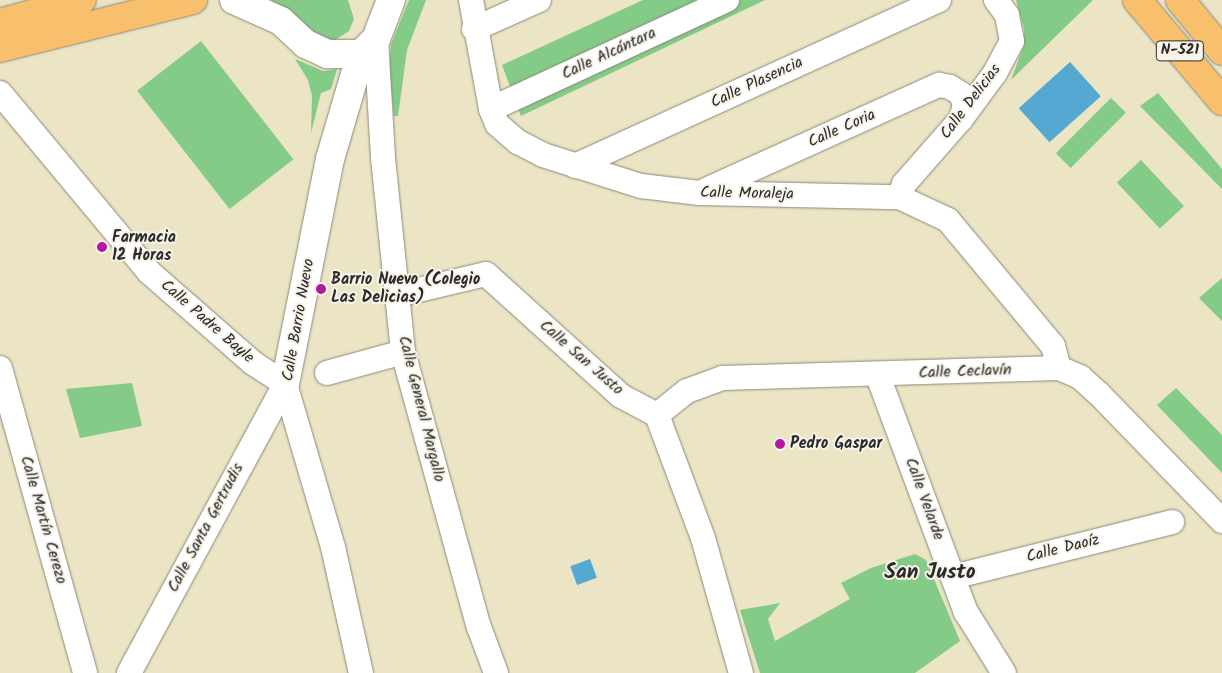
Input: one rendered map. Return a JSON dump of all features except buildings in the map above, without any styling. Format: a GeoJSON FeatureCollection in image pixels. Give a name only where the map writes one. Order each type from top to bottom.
{"type":"FeatureCollection","features":[{"type":"Feature","properties":{"kind":"main road"},"geometry":{"type":"LineString","coordinates":[[0,23],[30,7],[82,0]]}},
{"type":"Feature","properties":{"kind":"main road"},"geometry":{"type":"LineString","coordinates":[[0,48],[193,0]]}},
{"type":"Feature","properties":{"kind":"main road","name":"N-521"},"geometry":{"type":"LineString","coordinates":[[1137,0],[1222,101]]}},
{"type":"Feature","properties":{"kind":"main road","name":"N-521"},"geometry":{"type":"LineString","coordinates":[[1180,0],[1222,51]]}},
{"type":"Feature","properties":{"kind":"street"},"geometry":{"type":"LineString","coordinates":[[234,0],[281,21],[306,44],[327,54],[376,22]]}},
{"type":"Feature","properties":{"kind":"street","name":"Calle Moraleja"},"geometry":{"type":"LineString","coordinates":[[471,0],[474,29],[491,109],[497,124],[506,134],[543,155],[641,186],[700,193],[899,196],[948,220],[1053,346],[1059,368]]}},
{"type":"Feature","properties":{"kind":"street"},"geometry":{"type":"LineString","coordinates":[[474,29],[539,0]]}},
{"type":"Feature","properties":{"kind":"street","name":"Calle Alcántara"},"geometry":{"type":"LineString","coordinates":[[491,109],[727,0]]}},
{"type":"Feature","properties":{"kind":"street","name":"Calle Plasencia"},"geometry":{"type":"LineString","coordinates":[[574,166],[939,0]]}},
{"type":"Feature","properties":{"kind":"street","name":"Calle Delicias"},"geometry":{"type":"LineString","coordinates":[[899,196],[904,184],[961,119],[996,73],[1012,41],[1007,15],[996,0]]}},
{"type":"Feature","properties":{"kind":"street"},"geometry":{"type":"LineString","coordinates":[[30,7],[42,29],[56,34]]}},
{"type":"Feature","properties":{"kind":"street","name":"Calle General Margallo"},"geometry":{"type":"LineString","coordinates":[[376,22],[383,158],[403,352],[479,627],[496,673]]}},
{"type":"Feature","properties":{"kind":"street","name":"Calle Barrio Nuevo"},"geometry":{"type":"LineString","coordinates":[[361,673],[333,547],[285,384],[330,159],[376,22]]}},
{"type":"Feature","properties":{"kind":"street","name":"Calle Coria"},"geometry":{"type":"LineString","coordinates":[[700,193],[940,85],[950,87],[961,94],[965,105],[961,119]]}},
{"type":"Feature","properties":{"kind":"street","name":"Calle Padre Bayle"},"geometry":{"type":"LineString","coordinates":[[0,93],[148,272],[253,363],[285,384]]}},
{"type":"Feature","properties":{"kind":"street","name":"Calle San Justo"},"geometry":{"type":"LineString","coordinates":[[397,294],[486,274],[621,396],[657,415]]}},
{"type":"Feature","properties":{"kind":"street"},"geometry":{"type":"LineString","coordinates":[[327,373],[403,352]]}},
{"type":"Feature","properties":{"kind":"street","name":"Calle Martín Cerezo"},"geometry":{"type":"LineString","coordinates":[[0,368],[85,673]]}},
{"type":"Feature","properties":{"kind":"street","name":"Calle Ceclavín"},"geometry":{"type":"LineString","coordinates":[[657,415],[687,391],[722,378],[878,376],[1059,368],[1080,377],[1099,394],[1222,521]]}},
{"type":"Feature","properties":{"kind":"street","name":"Calle Velarde"},"geometry":{"type":"LineString","coordinates":[[878,376],[966,612],[1004,673]]}},
{"type":"Feature","properties":{"kind":"street","name":"Calle Santa Gertrudis"},"geometry":{"type":"LineString","coordinates":[[129,673],[285,384]]}},
{"type":"Feature","properties":{"kind":"street"},"geometry":{"type":"LineString","coordinates":[[657,415],[703,538],[741,673]]}},
{"type":"Feature","properties":{"kind":"street","name":"Calle Daoíz"},"geometry":{"type":"LineString","coordinates":[[953,577],[1172,522]]}},
{"type":"Feature","properties":{"kind":"green space"},"geometry":{"type":"Polygon","coordinates":[[[271,0],[348,0],[354,19],[349,31],[335,40],[311,35],[271,0]]]}},
{"type":"Feature","properties":{"kind":"green space"},"geometry":{"type":"Polygon","coordinates":[[[409,0],[426,0],[407,50],[398,116],[394,116],[389,68],[391,44],[409,0]]]}},
{"type":"Feature","properties":{"kind":"green space"},"geometry":{"type":"Polygon","coordinates":[[[643,0],[765,0],[521,116],[502,65],[643,0]]]}},
{"type":"Feature","properties":{"kind":"green space"},"geometry":{"type":"Polygon","coordinates":[[[1016,0],[1093,0],[1011,80],[1024,45],[1024,29],[1016,0]]]}},
{"type":"Feature","properties":{"kind":"green space"},"geometry":{"type":"Polygon","coordinates":[[[201,41],[293,159],[230,209],[137,91],[201,41]]]}},
{"type":"Feature","properties":{"kind":"green space"},"geometry":{"type":"Polygon","coordinates":[[[295,59],[323,71],[337,69],[331,89],[321,93],[311,133],[312,96],[308,80],[295,59]]]}},
{"type":"Feature","properties":{"kind":"green space"},"geometry":{"type":"Polygon","coordinates":[[[1158,93],[1222,169],[1222,189],[1140,106],[1158,93]]]}},
{"type":"Feature","properties":{"kind":"green space"},"geometry":{"type":"Polygon","coordinates":[[[1111,98],[1126,113],[1071,168],[1056,153],[1111,98]]]}},
{"type":"Feature","properties":{"kind":"green space"},"geometry":{"type":"Polygon","coordinates":[[[1141,160],[1184,206],[1160,229],[1117,183],[1141,160]]]}},
{"type":"Feature","properties":{"kind":"green space"},"geometry":{"type":"Polygon","coordinates":[[[1222,278],[1222,321],[1199,298],[1222,278]]]}},
{"type":"Feature","properties":{"kind":"green space"},"geometry":{"type":"Polygon","coordinates":[[[132,383],[142,426],[80,438],[66,389],[132,383]]]}},
{"type":"Feature","properties":{"kind":"green space"},"geometry":{"type":"Polygon","coordinates":[[[1176,388],[1222,435],[1222,473],[1157,405],[1176,388]]]}},
{"type":"Feature","properties":{"kind":"green space"},"geometry":{"type":"Polygon","coordinates":[[[915,554],[926,560],[960,641],[915,673],[760,673],[740,610],[780,603],[768,619],[775,641],[850,599],[841,583],[871,568],[915,554]]]}},
{"type":"Feature","properties":{"kind":"water"},"geometry":{"type":"Polygon","coordinates":[[[1070,62],[1101,96],[1050,142],[1019,108],[1070,62]]]}},
{"type":"Feature","properties":{"kind":"water"},"geometry":{"type":"Polygon","coordinates":[[[590,559],[597,578],[577,585],[570,566],[590,559]]]}},
{"type":"Feature","properties":{"kind":"place","name":"Farmacia 12 Horas"},"geometry":{"type":"Point","coordinates":[102,247]}},
{"type":"Feature","properties":{"kind":"place","name":"Barrio Nuevo (Colegio Las Delicias)"},"geometry":{"type":"Point","coordinates":[321,289]}},
{"type":"Feature","properties":{"kind":"place","name":"Pedro Gaspar"},"geometry":{"type":"Point","coordinates":[780,444]}},
{"type":"Feature","properties":{"kind":"district","name":"San Justo"},"geometry":{"type":"Point","coordinates":[930,573]}}]}
